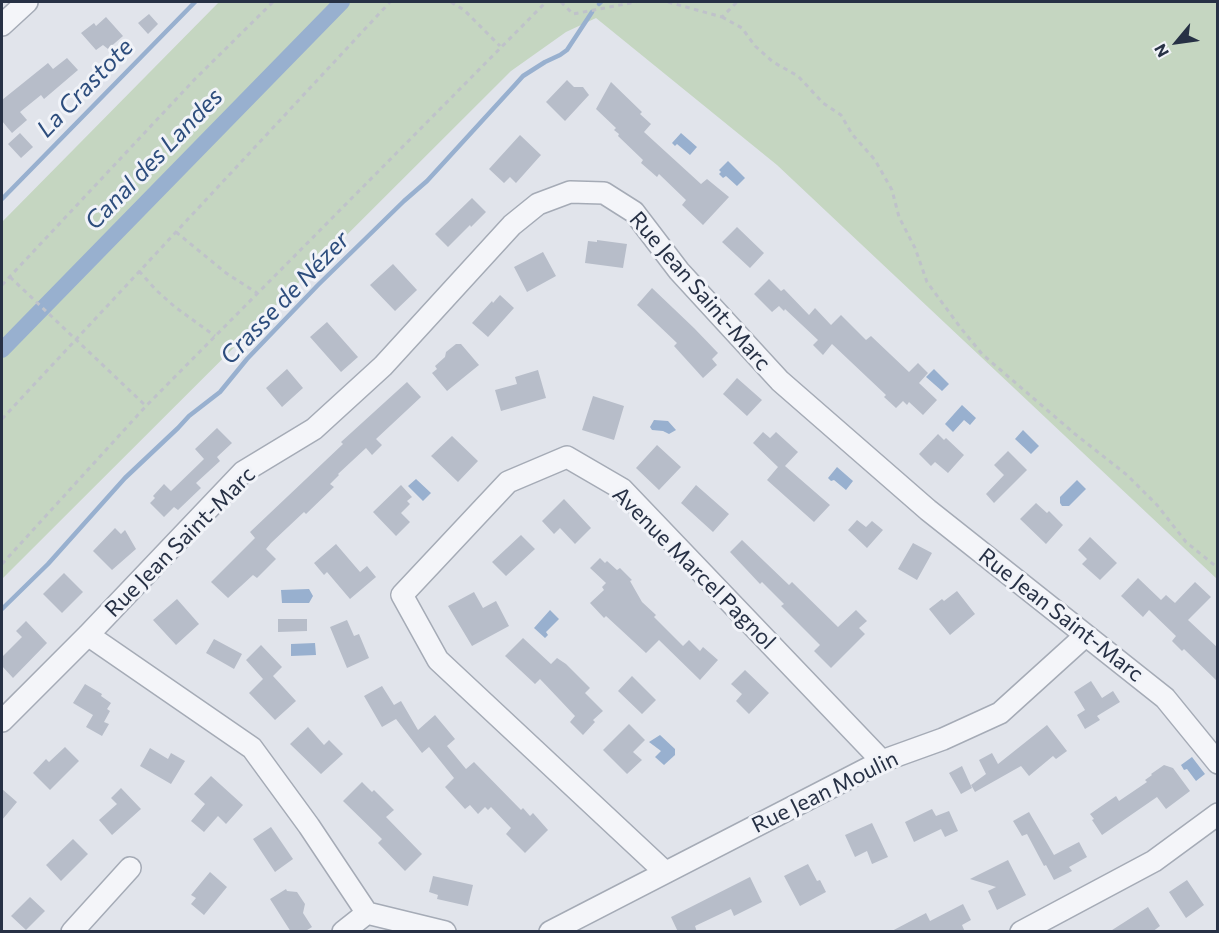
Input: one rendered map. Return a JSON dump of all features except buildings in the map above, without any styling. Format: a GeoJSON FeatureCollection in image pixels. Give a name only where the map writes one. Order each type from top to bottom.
{"type":"FeatureCollection","features":[{"type":"Feature","properties":{"kind":"street"},"geometry":{"type":"LineString","coordinates":[[2,25],[27,2]]}},
{"type":"Feature","properties":{"kind":"street","name":"Rue Jean Saint-Marc"},"geometry":{"type":"LineString","coordinates":[[2,721],[88,635],[243,472],[314,429],[383,366],[512,225],[538,204],[570,192],[604,193],[634,212],[679,271],[780,381],[928,510],[1165,698],[1218,763]]}},
{"type":"Feature","properties":{"kind":"street","name":"Avenue Marcel Pagnol"},"geometry":{"type":"LineString","coordinates":[[665,872],[438,660],[402,595],[508,482],[567,457],[622,489],[882,761]]}},
{"type":"Feature","properties":{"kind":"street"},"geometry":{"type":"LineString","coordinates":[[88,635],[252,748],[309,826],[367,913],[445,932]]}},
{"type":"Feature","properties":{"kind":"street","name":"Rue Jean Moulin"},"geometry":{"type":"LineString","coordinates":[[550,932],[882,761],[943,740],[1000,713],[1085,636]]}},
{"type":"Feature","properties":{"kind":"street"},"geometry":{"type":"LineString","coordinates":[[1021,932],[1154,861],[1218,814]]}},
{"type":"Feature","properties":{"kind":"street"},"geometry":{"type":"LineString","coordinates":[[72,932],[130,868]]}},
{"type":"Feature","properties":{"kind":"street"},"geometry":{"type":"LineString","coordinates":[[343,932],[367,913]]}},
{"type":"Feature","properties":{"kind":"path"},"geometry":{"type":"LineString","coordinates":[[2,285],[195,79],[273,2]]}},
{"type":"Feature","properties":{"kind":"path"},"geometry":{"type":"LineString","coordinates":[[2,418],[390,2]]}},
{"type":"Feature","properties":{"kind":"path"},"geometry":{"type":"LineString","coordinates":[[451,2],[464,10],[501,47]]}},
{"type":"Feature","properties":{"kind":"path"},"geometry":{"type":"LineString","coordinates":[[2,564],[146,406],[546,2]]}},
{"type":"Feature","properties":{"kind":"path"},"geometry":{"type":"LineString","coordinates":[[561,2],[573,14],[636,2]]}},
{"type":"Feature","properties":{"kind":"path"},"geometry":{"type":"LineString","coordinates":[[668,2],[722,17],[742,28],[755,46],[773,62],[798,76],[823,103],[841,115],[852,134],[875,160],[892,190],[899,217],[915,248],[927,282],[982,354],[1075,434],[1127,475],[1157,505],[1186,542],[1218,568]]}},
{"type":"Feature","properties":{"kind":"path"},"geometry":{"type":"LineString","coordinates":[[722,17],[737,2]]}},
{"type":"Feature","properties":{"kind":"path"},"geometry":{"type":"LineString","coordinates":[[176,232],[226,273],[257,293]]}},
{"type":"Feature","properties":{"kind":"path"},"geometry":{"type":"LineString","coordinates":[[139,272],[175,307],[214,336]]}},
{"type":"Feature","properties":{"kind":"path"},"geometry":{"type":"LineString","coordinates":[[9,277],[146,406]]}},
{"type":"Feature","properties":{"kind":"green space"},"geometry":{"type":"Polygon","coordinates":[[[219,2],[1217,2],[1217,579],[777,165],[596,18],[566,32],[511,71],[2,579],[2,222],[219,2]]]}},
{"type":"Feature","properties":{"kind":"water"},"geometry":{"type":"Polygon","coordinates":[[[681,133],[697,147],[690,155],[677,144],[675,146],[672,143],[681,133]]]}},
{"type":"Feature","properties":{"kind":"water"},"geometry":{"type":"Polygon","coordinates":[[[728,161],[745,178],[737,186],[726,176],[723,178],[719,174],[721,172],[719,170],[728,161]]]}},
{"type":"Feature","properties":{"kind":"water"},"geometry":{"type":"Polygon","coordinates":[[[934,369],[949,384],[942,391],[926,377],[934,369]]]}},
{"type":"Feature","properties":{"kind":"water"},"geometry":{"type":"Polygon","coordinates":[[[962,405],[976,418],[970,425],[964,420],[953,432],[945,424],[962,405]]]}},
{"type":"Feature","properties":{"kind":"water"},"geometry":{"type":"Polygon","coordinates":[[[654,420],[668,421],[676,430],[669,434],[652,430],[650,427],[654,420]]]}},
{"type":"Feature","properties":{"kind":"water"},"geometry":{"type":"Polygon","coordinates":[[[1023,430],[1039,446],[1031,454],[1015,439],[1023,430]]]}},
{"type":"Feature","properties":{"kind":"water"},"geometry":{"type":"Polygon","coordinates":[[[837,467],[853,481],[846,490],[828,478],[837,467]]]}},
{"type":"Feature","properties":{"kind":"water"},"geometry":{"type":"Polygon","coordinates":[[[416,479],[431,493],[423,501],[408,486],[416,479]]]}},
{"type":"Feature","properties":{"kind":"water"},"geometry":{"type":"Polygon","coordinates":[[[1077,480],[1086,489],[1069,506],[1062,506],[1060,497],[1077,480]]]}},
{"type":"Feature","properties":{"kind":"water"},"geometry":{"type":"Polygon","coordinates":[[[309,589],[313,596],[309,603],[282,603],[281,590],[309,589]]]}},
{"type":"Feature","properties":{"kind":"water"},"geometry":{"type":"Polygon","coordinates":[[[550,610],[559,619],[546,632],[548,635],[545,638],[534,628],[550,610]]]}},
{"type":"Feature","properties":{"kind":"water"},"geometry":{"type":"Polygon","coordinates":[[[315,643],[316,655],[291,656],[291,644],[315,643]]]}},
{"type":"Feature","properties":{"kind":"water"},"geometry":{"type":"Polygon","coordinates":[[[660,735],[675,749],[675,755],[664,765],[655,757],[661,751],[649,742],[660,735]]]}},
{"type":"Feature","properties":{"kind":"water"},"geometry":{"type":"Polygon","coordinates":[[[1192,757],[1205,774],[1196,781],[1181,765],[1192,757]]]}},
{"type":"Feature","properties":{"kind":"waterway","name":"La Crastote"},"geometry":{"type":"LineString","coordinates":[[2,199],[195,2]]}},
{"type":"Feature","properties":{"kind":"waterway","name":"Canal des Landes"},"geometry":{"type":"LineString","coordinates":[[2,350],[342,2]]}},
{"type":"Feature","properties":{"kind":"waterway","name":"Crasse de Nézer"},"geometry":{"type":"LineString","coordinates":[[2,609],[48,564],[125,478],[189,416],[220,392],[247,359],[318,285],[427,181],[523,76],[567,50],[592,12]]}}]}
